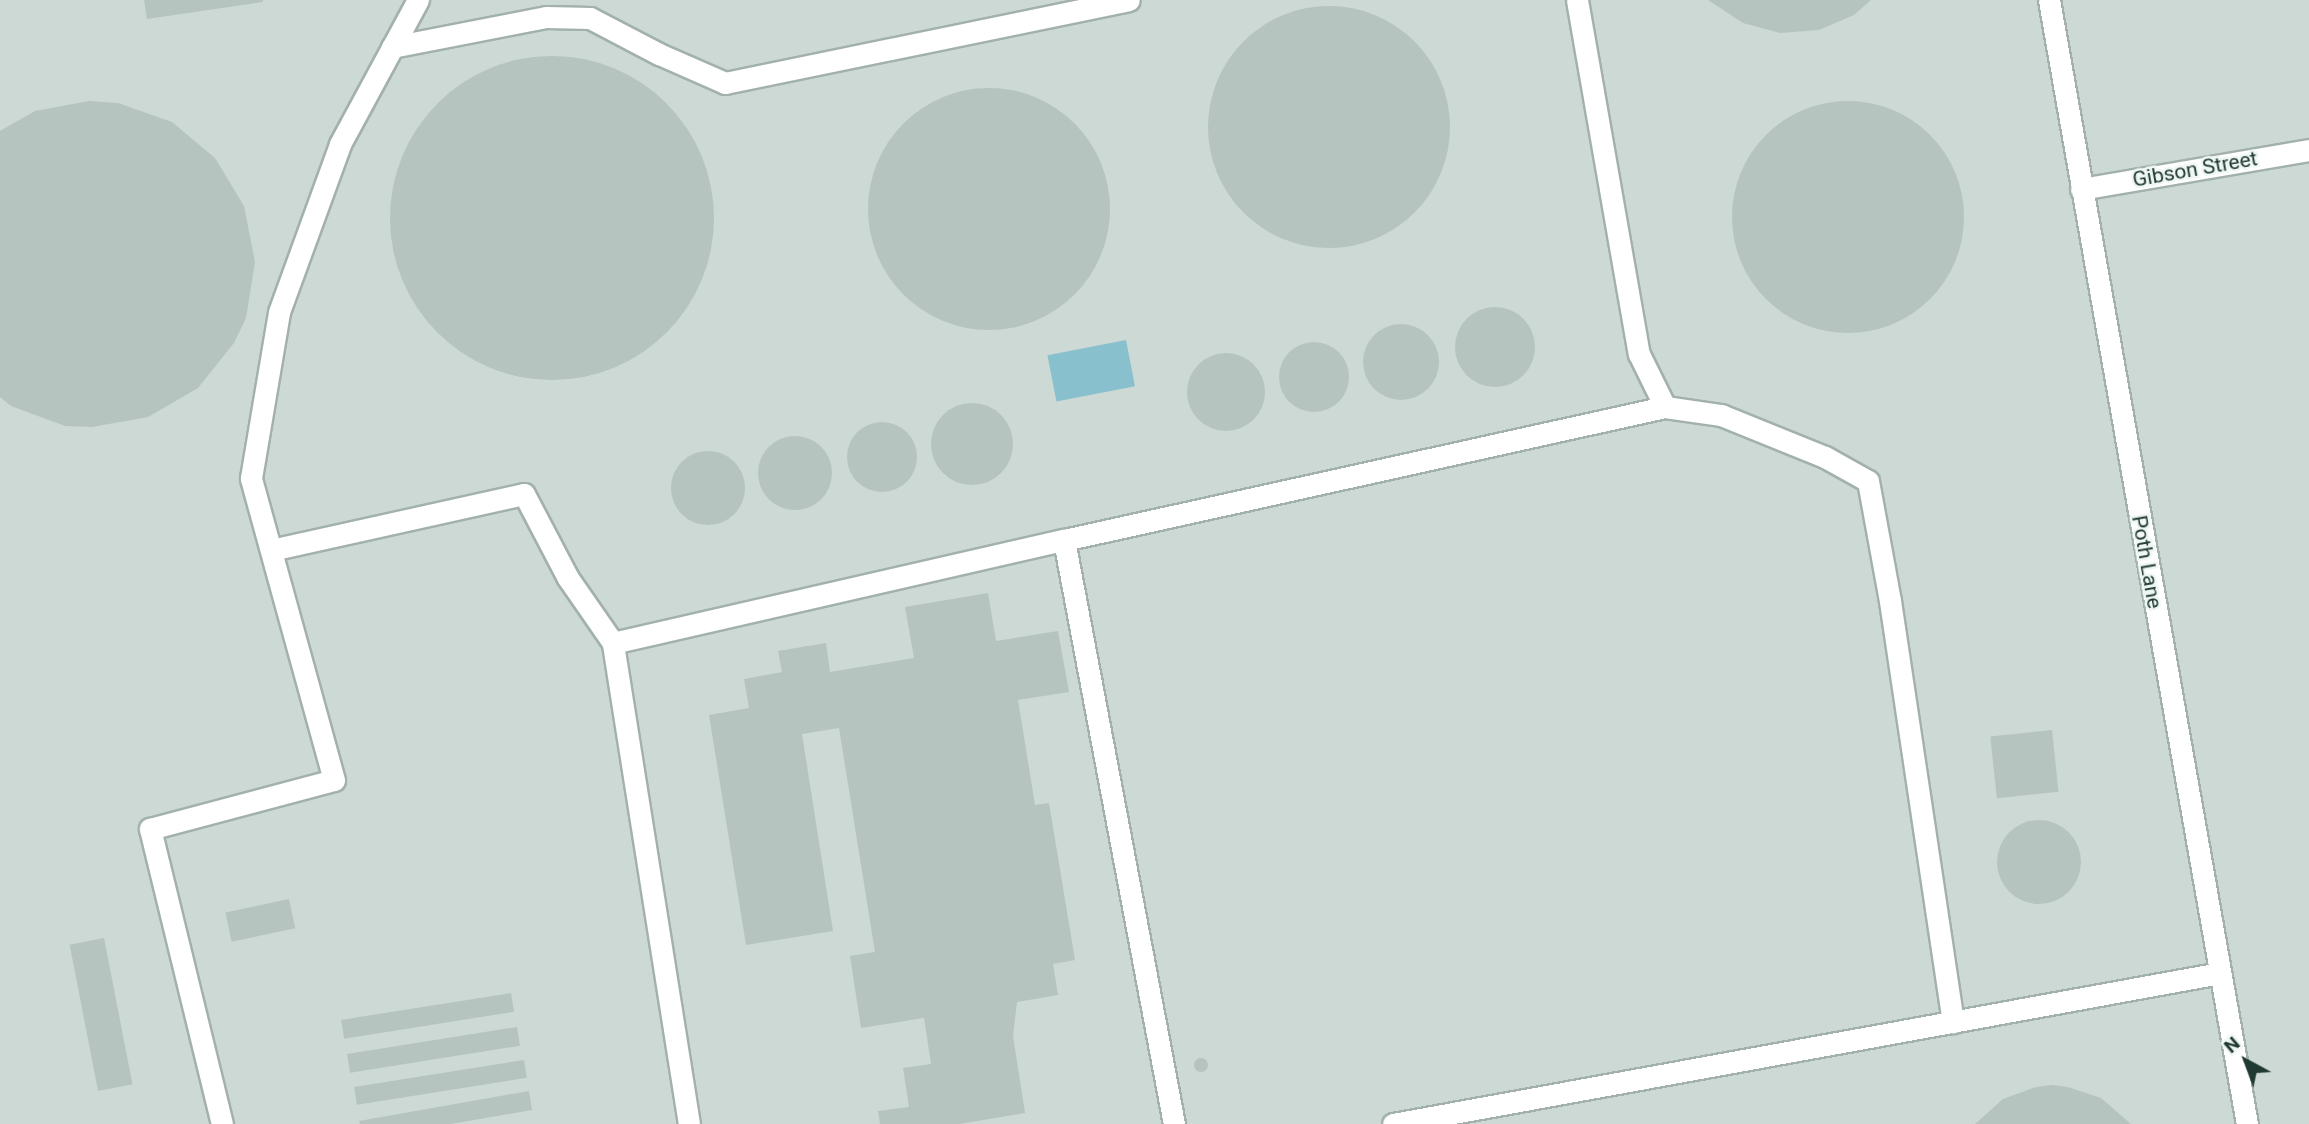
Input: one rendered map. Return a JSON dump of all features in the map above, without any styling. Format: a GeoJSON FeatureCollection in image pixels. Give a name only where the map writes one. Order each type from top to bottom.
{"type":"FeatureCollection","features":[{"type":"Feature","properties":{"kind":"street"},"geometry":{"type":"LineString","coordinates":[[222,1124],[150,829],[334,780],[251,478],[279,312],[340,144],[418,0]]}},
{"type":"Feature","properties":{"kind":"street"},"geometry":{"type":"LineString","coordinates":[[392,47],[546,17],[590,18],[659,54],[725,83],[1129,0]]}},
{"type":"Feature","properties":{"kind":"street"},"geometry":{"type":"LineString","coordinates":[[1577,0],[1639,354],[1665,407]]}},
{"type":"Feature","properties":{"kind":"street","name":"Poth Lane"},"geometry":{"type":"LineString","coordinates":[[2049,0],[2246,1124]]}},
{"type":"Feature","properties":{"kind":"street","name":"Gibson Street"},"geometry":{"type":"LineString","coordinates":[[2081,189],[2309,150]]}},
{"type":"Feature","properties":{"kind":"street"},"geometry":{"type":"LineString","coordinates":[[612,643],[1665,407],[1721,415],[1825,457],[1868,481],[1890,601],[1953,1022]]}},
{"type":"Feature","properties":{"kind":"street"},"geometry":{"type":"LineString","coordinates":[[271,550],[524,494],[568,578],[612,643],[689,1124]]}},
{"type":"Feature","properties":{"kind":"street"},"geometry":{"type":"LineString","coordinates":[[1064,540],[1174,1124]]}},
{"type":"Feature","properties":{"kind":"street"},"geometry":{"type":"LineString","coordinates":[[1393,1124],[2220,973]]}},
{"type":"Feature","properties":{"kind":"shaded area"},"geometry":{"type":"Polygon","coordinates":[[[0,0],[2309,0],[2309,1124],[0,1124],[0,0]]]}},
{"type":"Feature","properties":{"kind":"water"},"geometry":{"type":"Polygon","coordinates":[[[1126,340],[1135,386],[1056,401],[1047,355],[1126,340]]]}},
{"type":"Feature","properties":{"kind":"building"},"geometry":{"type":"Polygon","coordinates":[[[144,0],[263,0],[263,2],[147,19],[144,0]]]}},
{"type":"Feature","properties":{"kind":"building"},"geometry":{"type":"Polygon","coordinates":[[[1708,0],[1871,0],[1854,15],[1819,30],[1780,33],[1743,23],[1708,0]]]}},
{"type":"Feature","properties":{"kind":"building"},"geometry":{"type":"Polygon","coordinates":[[[1329,6],[1353,9],[1386,21],[1406,34],[1422,50],[1435,70],[1444,92],[1450,127],[1447,151],[1435,184],[1422,204],[1406,220],[1386,233],[1364,242],[1329,248],[1305,245],[1272,233],[1252,220],[1236,204],[1223,184],[1214,162],[1208,127],[1211,103],[1223,70],[1236,50],[1252,34],[1272,21],[1294,12],[1329,6]]]}},
{"type":"Feature","properties":{"kind":"building"},"geometry":{"type":"Polygon","coordinates":[[[552,56],[584,59],[628,75],[655,93],[677,115],[695,142],[707,171],[714,218],[711,250],[695,294],[677,321],[655,343],[628,361],[599,373],[552,380],[520,377],[476,361],[449,343],[427,321],[409,294],[397,265],[390,218],[393,186],[409,142],[427,115],[449,93],[476,75],[505,63],[552,56]]]}},
{"type":"Feature","properties":{"kind":"building"},"geometry":{"type":"Polygon","coordinates":[[[977,88],[1001,88],[1046,102],[1075,123],[1090,142],[1101,163],[1108,185],[1108,233],[1101,255],[1090,276],[1075,295],[1046,316],[1024,325],[1001,330],[977,330],[932,316],[912,303],[895,286],[882,266],[873,244],[868,221],[868,197],[882,152],[895,132],[912,115],[932,102],[954,93],[977,88]]]}},
{"type":"Feature","properties":{"kind":"building"},"geometry":{"type":"Polygon","coordinates":[[[89,101],[118,103],[172,122],[215,158],[244,206],[255,262],[246,318],[234,343],[198,388],[148,417],[92,427],[65,426],[11,406],[0,397],[0,131],[35,111],[89,101]]]}},
{"type":"Feature","properties":{"kind":"building"},"geometry":{"type":"Polygon","coordinates":[[[1848,101],[1871,103],[1903,115],[1922,127],[1938,143],[1959,183],[1964,217],[1962,240],[1950,272],[1938,291],[1922,307],[1882,328],[1848,333],[1825,331],[1793,319],[1774,307],[1758,291],[1737,251],[1732,217],[1734,194],[1746,162],[1758,143],[1774,127],[1814,106],[1848,101]]]}},
{"type":"Feature","properties":{"kind":"building"},"geometry":{"type":"Polygon","coordinates":[[[1495,307],[1510,310],[1523,319],[1532,332],[1535,347],[1532,362],[1523,375],[1510,384],[1495,387],[1480,384],[1467,375],[1458,362],[1455,347],[1458,332],[1467,319],[1480,310],[1495,307]]]}},
{"type":"Feature","properties":{"kind":"building"},"geometry":{"type":"Polygon","coordinates":[[[1401,324],[1416,327],[1428,335],[1436,347],[1439,362],[1436,377],[1428,389],[1416,397],[1401,400],[1386,397],[1374,389],[1366,377],[1363,362],[1366,347],[1374,335],[1386,327],[1401,324]]]}},
{"type":"Feature","properties":{"kind":"building"},"geometry":{"type":"Polygon","coordinates":[[[1314,342],[1339,352],[1349,377],[1339,402],[1314,412],[1289,402],[1279,377],[1289,352],[1314,342]]]}},
{"type":"Feature","properties":{"kind":"building"},"geometry":{"type":"Polygon","coordinates":[[[1226,353],[1241,356],[1253,365],[1262,377],[1265,392],[1262,407],[1253,419],[1241,428],[1226,431],[1211,428],[1199,419],[1190,407],[1187,392],[1190,377],[1199,365],[1211,356],[1226,353]]]}},
{"type":"Feature","properties":{"kind":"building"},"geometry":{"type":"Polygon","coordinates":[[[972,403],[988,406],[1001,415],[1010,428],[1013,444],[1010,460],[1001,473],[988,482],[972,485],[956,482],[943,473],[934,460],[931,444],[934,428],[943,415],[956,406],[972,403]]]}},
{"type":"Feature","properties":{"kind":"building"},"geometry":{"type":"Polygon","coordinates":[[[889,422],[902,428],[911,437],[915,443],[915,471],[907,482],[896,490],[875,492],[857,482],[849,471],[847,450],[857,432],[868,424],[889,422]]]}},
{"type":"Feature","properties":{"kind":"building"},"geometry":{"type":"Polygon","coordinates":[[[795,436],[809,439],[821,447],[829,459],[832,473],[829,487],[821,499],[809,507],[795,510],[781,507],[769,499],[761,487],[758,473],[761,459],[769,447],[781,439],[795,436]]]}},
{"type":"Feature","properties":{"kind":"building"},"geometry":{"type":"Polygon","coordinates":[[[708,451],[729,457],[739,467],[745,488],[739,509],[729,519],[708,525],[687,519],[677,509],[671,488],[677,467],[687,457],[708,451]]]}},
{"type":"Feature","properties":{"kind":"building"},"geometry":{"type":"Polygon","coordinates":[[[988,593],[996,641],[1058,631],[1069,692],[1018,700],[1035,805],[1049,803],[1075,960],[1053,964],[1058,995],[1017,1002],[1013,1036],[1025,1113],[959,1124],[880,1124],[878,1111],[909,1107],[903,1068],[931,1064],[924,1018],[861,1028],[850,956],[875,952],[839,728],[802,734],[833,931],[746,945],[709,715],[749,708],[744,679],[782,672],[778,651],[826,643],[830,672],[914,658],[905,607],[988,593]]]}},
{"type":"Feature","properties":{"kind":"building"},"geometry":{"type":"Polygon","coordinates":[[[2052,730],[2058,792],[1997,798],[1990,736],[2052,730]]]}},
{"type":"Feature","properties":{"kind":"building"},"geometry":{"type":"Polygon","coordinates":[[[2039,820],[2055,823],[2069,832],[2078,846],[2081,862],[2078,878],[2069,892],[2055,901],[2039,904],[2023,901],[2009,892],[2000,878],[1997,862],[2000,846],[2009,832],[2023,823],[2039,820]]]}},
{"type":"Feature","properties":{"kind":"building"},"geometry":{"type":"Polygon","coordinates":[[[289,899],[295,928],[232,942],[225,913],[289,899]]]}},
{"type":"Feature","properties":{"kind":"building"},"geometry":{"type":"Polygon","coordinates":[[[104,938],[132,1084],[98,1091],[70,945],[104,938]]]}},
{"type":"Feature","properties":{"kind":"building"},"geometry":{"type":"Polygon","coordinates":[[[511,993],[514,1012],[344,1039],[341,1020],[511,993]]]}},
{"type":"Feature","properties":{"kind":"building"},"geometry":{"type":"Polygon","coordinates":[[[517,1027],[520,1046],[350,1073],[347,1054],[517,1027]]]}},
{"type":"Feature","properties":{"kind":"building"},"geometry":{"type":"Polygon","coordinates":[[[1201,1058],[1206,1060],[1206,1070],[1201,1072],[1196,1070],[1194,1065],[1196,1060],[1201,1058]]]}},
{"type":"Feature","properties":{"kind":"building"},"geometry":{"type":"Polygon","coordinates":[[[524,1060],[527,1078],[357,1105],[354,1087],[524,1060]]]}},
{"type":"Feature","properties":{"kind":"building"},"geometry":{"type":"Polygon","coordinates":[[[2036,1087],[2068,1087],[2101,1098],[2131,1124],[1975,1124],[2003,1099],[2036,1087]]]}},
{"type":"Feature","properties":{"kind":"building"},"geometry":{"type":"Polygon","coordinates":[[[529,1091],[532,1110],[451,1124],[360,1124],[359,1121],[529,1091]]]}}]}
